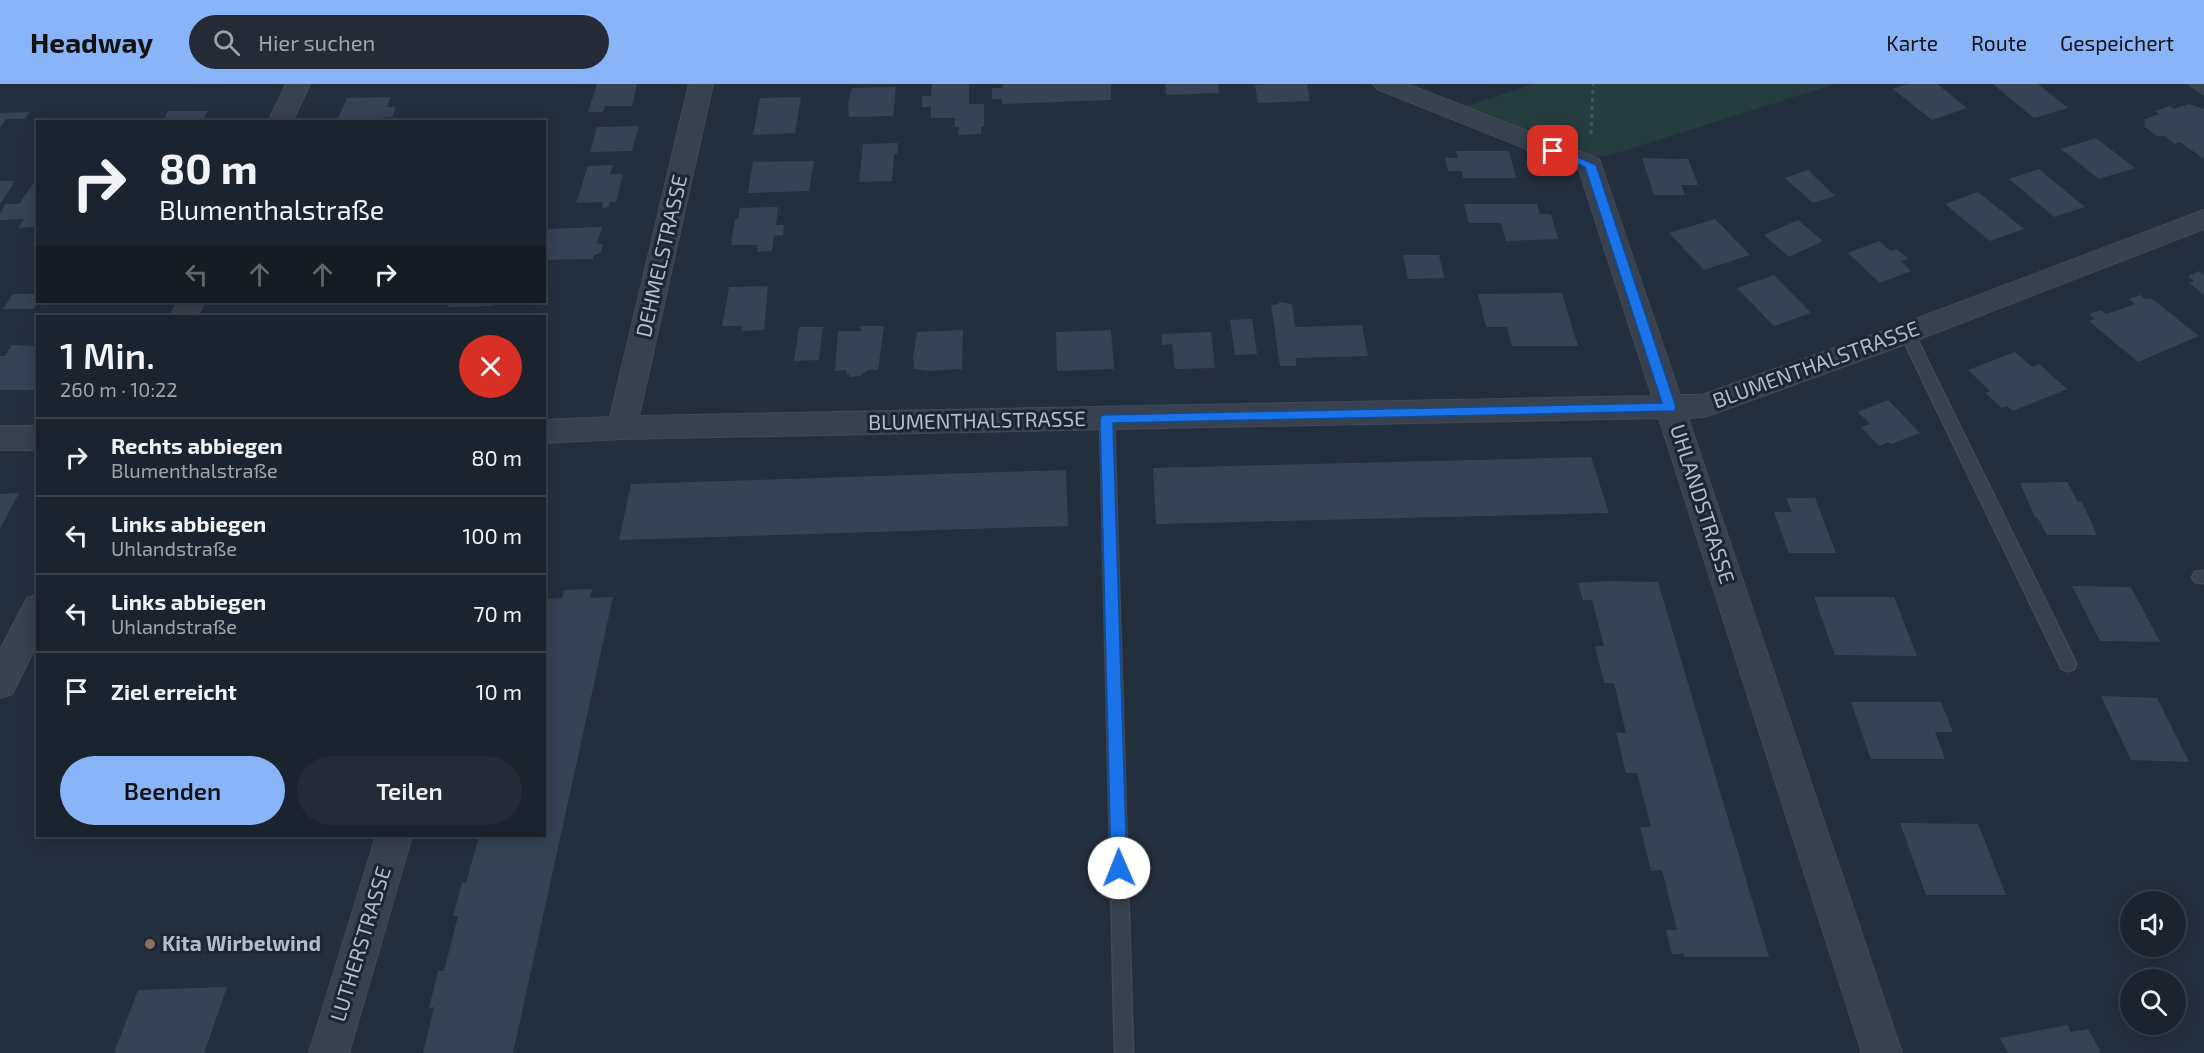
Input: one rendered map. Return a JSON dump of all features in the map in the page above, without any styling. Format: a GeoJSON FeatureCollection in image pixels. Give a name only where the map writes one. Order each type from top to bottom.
{"type":"FeatureCollection","features":[{"type":"Feature","properties":{"kind":"street"},"geometry":{"type":"LineString","coordinates":[[281,120],[298,84]]}},
{"type":"Feature","properties":{"kind":"street","name":"DEHMELSTRASSE"},"geometry":{"type":"LineString","coordinates":[[622,428],[701,84]]}},
{"type":"Feature","properties":{"kind":"street"},"geometry":{"type":"LineString","coordinates":[[1385,84],[1590,165]]}},
{"type":"Feature","properties":{"kind":"street","name":"UHLANDSTRASSE"},"geometry":{"type":"LineString","coordinates":[[1590,165],[1882,1053]]}},
{"type":"Feature","properties":{"kind":"street","name":"BLUMENTHALSTRASSE"},"geometry":{"type":"LineString","coordinates":[[546,432],[622,428],[1703,406],[1907,333],[2204,219]]}},
{"type":"Feature","properties":{"kind":"street"},"geometry":{"type":"LineString","coordinates":[[0,438],[36,438]]}},
{"type":"Feature","properties":{"kind":"street"},"geometry":{"type":"LineString","coordinates":[[0,683],[36,613]]}},
{"type":"Feature","properties":{"kind":"street","name":"LUTHERSTRASSE"},"geometry":{"type":"LineString","coordinates":[[329,1053],[394,837]]}},
{"type":"Feature","properties":{"kind":"lane"},"geometry":{"type":"LineString","coordinates":[[2196,84],[2204,90]]}},
{"type":"Feature","properties":{"kind":"lane"},"geometry":{"type":"LineString","coordinates":[[1907,333],[2068,664]]}},
{"type":"Feature","properties":{"kind":"lane"},"geometry":{"type":"LineString","coordinates":[[1107,418],[1124,1053]]}},
{"type":"Feature","properties":{"kind":"path"},"geometry":{"type":"LineString","coordinates":[[1590,165],[1593,84]]}},
{"type":"Feature","properties":{"kind":"green space"},"geometry":{"type":"Polygon","coordinates":[[[1534,84],[1835,84],[1604,157],[1583,155],[1458,109],[1534,84]]]}},
{"type":"Feature","properties":{"kind":"building"},"geometry":{"type":"Polygon","coordinates":[[[597,84],[637,84],[632,106],[605,106],[603,112],[588,112],[597,84]]]}},
{"type":"Feature","properties":{"kind":"building"},"geometry":{"type":"Polygon","coordinates":[[[932,84],[969,84],[969,104],[984,104],[984,126],[981,127],[981,134],[958,135],[959,127],[955,127],[955,118],[931,118],[931,107],[922,107],[922,96],[931,96],[932,84]]]}},
{"type":"Feature","properties":{"kind":"building"},"geometry":{"type":"Polygon","coordinates":[[[1003,84],[1111,84],[1111,100],[1002,104],[1002,99],[992,99],[992,88],[1003,88],[1003,84]]]}},
{"type":"Feature","properties":{"kind":"building"},"geometry":{"type":"Polygon","coordinates":[[[1165,84],[1218,84],[1219,93],[1166,95],[1165,84]]]}},
{"type":"Feature","properties":{"kind":"building"},"geometry":{"type":"Polygon","coordinates":[[[1307,84],[1310,101],[1258,103],[1255,85],[1307,84]]]}},
{"type":"Feature","properties":{"kind":"building"},"geometry":{"type":"Polygon","coordinates":[[[1908,84],[1937,84],[1967,108],[1932,120],[1893,89],[1908,84]]]}},
{"type":"Feature","properties":{"kind":"building"},"geometry":{"type":"Polygon","coordinates":[[[1993,84],[2038,84],[2068,108],[2034,118],[1993,84]]]}},
{"type":"Feature","properties":{"kind":"building"},"geometry":{"type":"Polygon","coordinates":[[[896,87],[893,116],[849,117],[848,103],[852,88],[896,87]]]}},
{"type":"Feature","properties":{"kind":"building"},"geometry":{"type":"Polygon","coordinates":[[[391,97],[387,107],[396,107],[392,117],[383,117],[382,120],[340,120],[341,118],[338,118],[347,98],[391,97]]]}},
{"type":"Feature","properties":{"kind":"building"},"geometry":{"type":"Polygon","coordinates":[[[801,97],[795,133],[753,135],[760,98],[801,97]]]}},
{"type":"Feature","properties":{"kind":"building"},"geometry":{"type":"Polygon","coordinates":[[[2189,104],[2204,109],[2204,159],[2180,142],[2175,144],[2165,136],[2157,136],[2145,127],[2146,122],[2143,120],[2159,114],[2155,111],[2169,106],[2174,109],[2189,104]]]}},
{"type":"Feature","properties":{"kind":"building"},"geometry":{"type":"Polygon","coordinates":[[[168,111],[208,111],[203,120],[164,120],[168,111]]]}},
{"type":"Feature","properties":{"kind":"building"},"geometry":{"type":"Polygon","coordinates":[[[30,112],[25,119],[6,119],[0,128],[0,113],[30,112]]]}},
{"type":"Feature","properties":{"kind":"building"},"geometry":{"type":"Polygon","coordinates":[[[639,126],[632,151],[590,152],[597,127],[639,126]]]}},
{"type":"Feature","properties":{"kind":"building"},"geometry":{"type":"Polygon","coordinates":[[[2096,138],[2135,168],[2099,179],[2061,149],[2096,138]]]}},
{"type":"Feature","properties":{"kind":"building"},"geometry":{"type":"Polygon","coordinates":[[[898,143],[897,154],[894,154],[892,181],[859,182],[863,144],[898,143]]]}},
{"type":"Feature","properties":{"kind":"building"},"geometry":{"type":"Polygon","coordinates":[[[1456,151],[1509,151],[1516,178],[1463,178],[1462,171],[1448,171],[1445,158],[1458,158],[1456,151]]]}},
{"type":"Feature","properties":{"kind":"building"},"geometry":{"type":"Polygon","coordinates":[[[1642,158],[1688,159],[1698,185],[1681,185],[1685,195],[1654,195],[1642,158]]]}},
{"type":"Feature","properties":{"kind":"building"},"geometry":{"type":"Polygon","coordinates":[[[814,161],[809,191],[748,193],[753,162],[814,161]]]}},
{"type":"Feature","properties":{"kind":"building"},"geometry":{"type":"Polygon","coordinates":[[[613,165],[610,174],[623,174],[616,202],[610,202],[609,207],[602,208],[603,202],[576,203],[588,166],[613,165]]]}},
{"type":"Feature","properties":{"kind":"building"},"geometry":{"type":"Polygon","coordinates":[[[2039,169],[2085,207],[2054,217],[2009,179],[2039,169]]]}},
{"type":"Feature","properties":{"kind":"building"},"geometry":{"type":"Polygon","coordinates":[[[1808,170],[1835,196],[1813,203],[1785,178],[1808,170]]]}},
{"type":"Feature","properties":{"kind":"building"},"geometry":{"type":"Polygon","coordinates":[[[0,181],[15,181],[0,204],[0,181]]]}},
{"type":"Feature","properties":{"kind":"building"},"geometry":{"type":"Polygon","coordinates":[[[36,181],[36,224],[34,227],[18,228],[24,219],[0,220],[0,213],[6,204],[19,204],[36,181]]]}},
{"type":"Feature","properties":{"kind":"building"},"geometry":{"type":"Polygon","coordinates":[[[1978,192],[2024,229],[1990,241],[1945,204],[1978,192]]]}},
{"type":"Feature","properties":{"kind":"building"},"geometry":{"type":"Polygon","coordinates":[[[1464,204],[1537,204],[1540,214],[1551,214],[1558,239],[1506,241],[1501,223],[1469,223],[1464,204]]]}},
{"type":"Feature","properties":{"kind":"building"},"geometry":{"type":"Polygon","coordinates":[[[778,207],[776,225],[784,225],[783,235],[774,236],[772,251],[757,252],[758,245],[731,245],[735,219],[738,219],[740,208],[778,207]]]}},
{"type":"Feature","properties":{"kind":"building"},"geometry":{"type":"Polygon","coordinates":[[[1715,219],[1750,255],[1704,270],[1669,233],[1715,219]]]}},
{"type":"Feature","properties":{"kind":"building"},"geometry":{"type":"Polygon","coordinates":[[[1798,220],[1823,241],[1789,257],[1764,235],[1798,220]]]}},
{"type":"Feature","properties":{"kind":"building"},"geometry":{"type":"Polygon","coordinates":[[[602,227],[597,243],[603,244],[601,252],[593,256],[593,259],[546,260],[546,229],[602,227]]]}},
{"type":"Feature","properties":{"kind":"building"},"geometry":{"type":"Polygon","coordinates":[[[1879,241],[1890,251],[1897,249],[1908,259],[1901,261],[1911,271],[1880,283],[1848,253],[1879,241]]]}},
{"type":"Feature","properties":{"kind":"building"},"geometry":{"type":"Polygon","coordinates":[[[1403,255],[1439,255],[1444,278],[1408,279],[1403,255]]]}},
{"type":"Feature","properties":{"kind":"building"},"geometry":{"type":"Polygon","coordinates":[[[2199,271],[2204,275],[2204,295],[2189,283],[2194,281],[2188,276],[2199,271]]]}},
{"type":"Feature","properties":{"kind":"building"},"geometry":{"type":"Polygon","coordinates":[[[1774,275],[1811,313],[1774,326],[1737,288],[1774,275]]]}},
{"type":"Feature","properties":{"kind":"building"},"geometry":{"type":"Polygon","coordinates":[[[768,286],[764,330],[742,331],[743,326],[722,326],[729,287],[768,286]]]}},
{"type":"Feature","properties":{"kind":"building"},"geometry":{"type":"Polygon","coordinates":[[[1562,293],[1578,346],[1512,346],[1507,327],[1486,327],[1478,294],[1562,293]]]}},
{"type":"Feature","properties":{"kind":"building"},"geometry":{"type":"Polygon","coordinates":[[[13,294],[36,294],[36,303],[38,303],[34,309],[3,309],[13,294]]]}},
{"type":"Feature","properties":{"kind":"building"},"geometry":{"type":"Polygon","coordinates":[[[2140,295],[2146,299],[2151,298],[2199,336],[2138,362],[2089,321],[2095,319],[2089,314],[2101,310],[2106,314],[2135,304],[2129,299],[2140,295]]]}},
{"type":"Feature","properties":{"kind":"building"},"geometry":{"type":"Polygon","coordinates":[[[1279,302],[1292,304],[1295,327],[1362,325],[1368,356],[1296,358],[1296,366],[1280,366],[1271,305],[1279,304],[1279,302]]]}},
{"type":"Feature","properties":{"kind":"building"},"geometry":{"type":"Polygon","coordinates":[[[449,303],[492,303],[491,306],[447,307],[449,303]]]}},
{"type":"Feature","properties":{"kind":"building"},"geometry":{"type":"Polygon","coordinates":[[[1252,319],[1257,354],[1235,355],[1230,320],[1252,319]]]}},
{"type":"Feature","properties":{"kind":"building"},"geometry":{"type":"Polygon","coordinates":[[[860,326],[884,326],[878,370],[868,370],[860,376],[851,377],[846,370],[835,371],[838,331],[861,331],[860,326]]]}},
{"type":"Feature","properties":{"kind":"building"},"geometry":{"type":"Polygon","coordinates":[[[799,327],[823,327],[819,360],[794,361],[799,327]]]}},
{"type":"Feature","properties":{"kind":"building"},"geometry":{"type":"Polygon","coordinates":[[[963,330],[962,369],[929,371],[914,369],[913,358],[917,332],[963,330]]]}},
{"type":"Feature","properties":{"kind":"building"},"geometry":{"type":"Polygon","coordinates":[[[1111,330],[1114,369],[1057,371],[1056,332],[1111,330]]]}},
{"type":"Feature","properties":{"kind":"building"},"geometry":{"type":"Polygon","coordinates":[[[1211,332],[1215,368],[1175,369],[1172,344],[1162,345],[1161,334],[1211,332]]]}},
{"type":"Feature","properties":{"kind":"building"},"geometry":{"type":"Polygon","coordinates":[[[12,345],[36,346],[36,390],[0,390],[0,356],[5,356],[12,345]]]}},
{"type":"Feature","properties":{"kind":"building"},"geometry":{"type":"Polygon","coordinates":[[[2015,352],[2032,367],[2039,364],[2067,389],[2013,411],[2007,406],[2002,408],[1985,393],[1990,391],[1968,370],[2015,352]]]}},
{"type":"Feature","properties":{"kind":"building"},"geometry":{"type":"Polygon","coordinates":[[[1888,400],[1920,433],[1879,446],[1861,427],[1870,424],[1858,412],[1888,400]]]}},
{"type":"Feature","properties":{"kind":"building"},"geometry":{"type":"Polygon","coordinates":[[[1591,457],[1609,513],[1156,524],[1153,468],[1591,457]]]}},
{"type":"Feature","properties":{"kind":"building"},"geometry":{"type":"Polygon","coordinates":[[[1066,470],[1068,526],[619,540],[631,484],[1066,470]]]}},
{"type":"Feature","properties":{"kind":"building"},"geometry":{"type":"Polygon","coordinates":[[[2067,482],[2078,502],[2082,502],[2097,535],[2047,535],[2035,517],[2020,483],[2067,482]]]}},
{"type":"Feature","properties":{"kind":"building"},"geometry":{"type":"Polygon","coordinates":[[[19,493],[0,529],[0,494],[19,493]]]}},
{"type":"Feature","properties":{"kind":"building"},"geometry":{"type":"Polygon","coordinates":[[[1786,498],[1815,498],[1836,553],[1789,553],[1774,512],[1792,512],[1786,498]]]}},
{"type":"Feature","properties":{"kind":"building"},"geometry":{"type":"Polygon","coordinates":[[[1658,582],[1769,957],[1684,957],[1684,954],[1672,954],[1666,930],[1677,930],[1662,870],[1651,871],[1640,827],[1651,827],[1637,773],[1626,773],[1616,732],[1626,733],[1614,683],[1604,683],[1595,646],[1604,646],[1592,600],[1583,600],[1578,583],[1658,582]]]}},
{"type":"Feature","properties":{"kind":"building"},"geometry":{"type":"Polygon","coordinates":[[[2072,586],[2131,587],[2160,642],[2100,641],[2072,586]]]}},
{"type":"Feature","properties":{"kind":"building"},"geometry":{"type":"Polygon","coordinates":[[[592,589],[590,598],[613,597],[513,1053],[423,1053],[434,1007],[429,1008],[438,971],[444,971],[458,916],[453,916],[462,883],[466,883],[479,837],[546,837],[546,599],[562,598],[564,590],[592,589]]]}},
{"type":"Feature","properties":{"kind":"building"},"geometry":{"type":"Polygon","coordinates":[[[1814,597],[1894,597],[1917,656],[1835,655],[1814,597]]]}},
{"type":"Feature","properties":{"kind":"building"},"geometry":{"type":"Polygon","coordinates":[[[2101,696],[2157,698],[2189,762],[2131,760],[2101,696]]]}},
{"type":"Feature","properties":{"kind":"building"},"geometry":{"type":"Polygon","coordinates":[[[1851,702],[1941,702],[1953,732],[1935,732],[1945,759],[1871,759],[1851,702]]]}},
{"type":"Feature","properties":{"kind":"building"},"geometry":{"type":"Polygon","coordinates":[[[1900,823],[1978,824],[2006,895],[1926,895],[1900,823]]]}},
{"type":"Feature","properties":{"kind":"building"},"geometry":{"type":"Polygon","coordinates":[[[227,987],[204,1053],[114,1053],[138,990],[227,987]]]}},
{"type":"Feature","properties":{"kind":"building"},"geometry":{"type":"Polygon","coordinates":[[[2067,1025],[2071,1032],[2088,1029],[2101,1053],[2008,1053],[2000,1038],[2067,1025]]]}},
{"type":"Feature","properties":{"kind":"place","name":"Kita Wirbelwind"},"geometry":{"type":"Point","coordinates":[150,944]}},
{"type":"Feature","properties":{"kind":"route"},"geometry":{"type":"LineString","coordinates":[[1119,868],[1107,418],[1670,407],[1590,165],[1553,151]]}}]}
